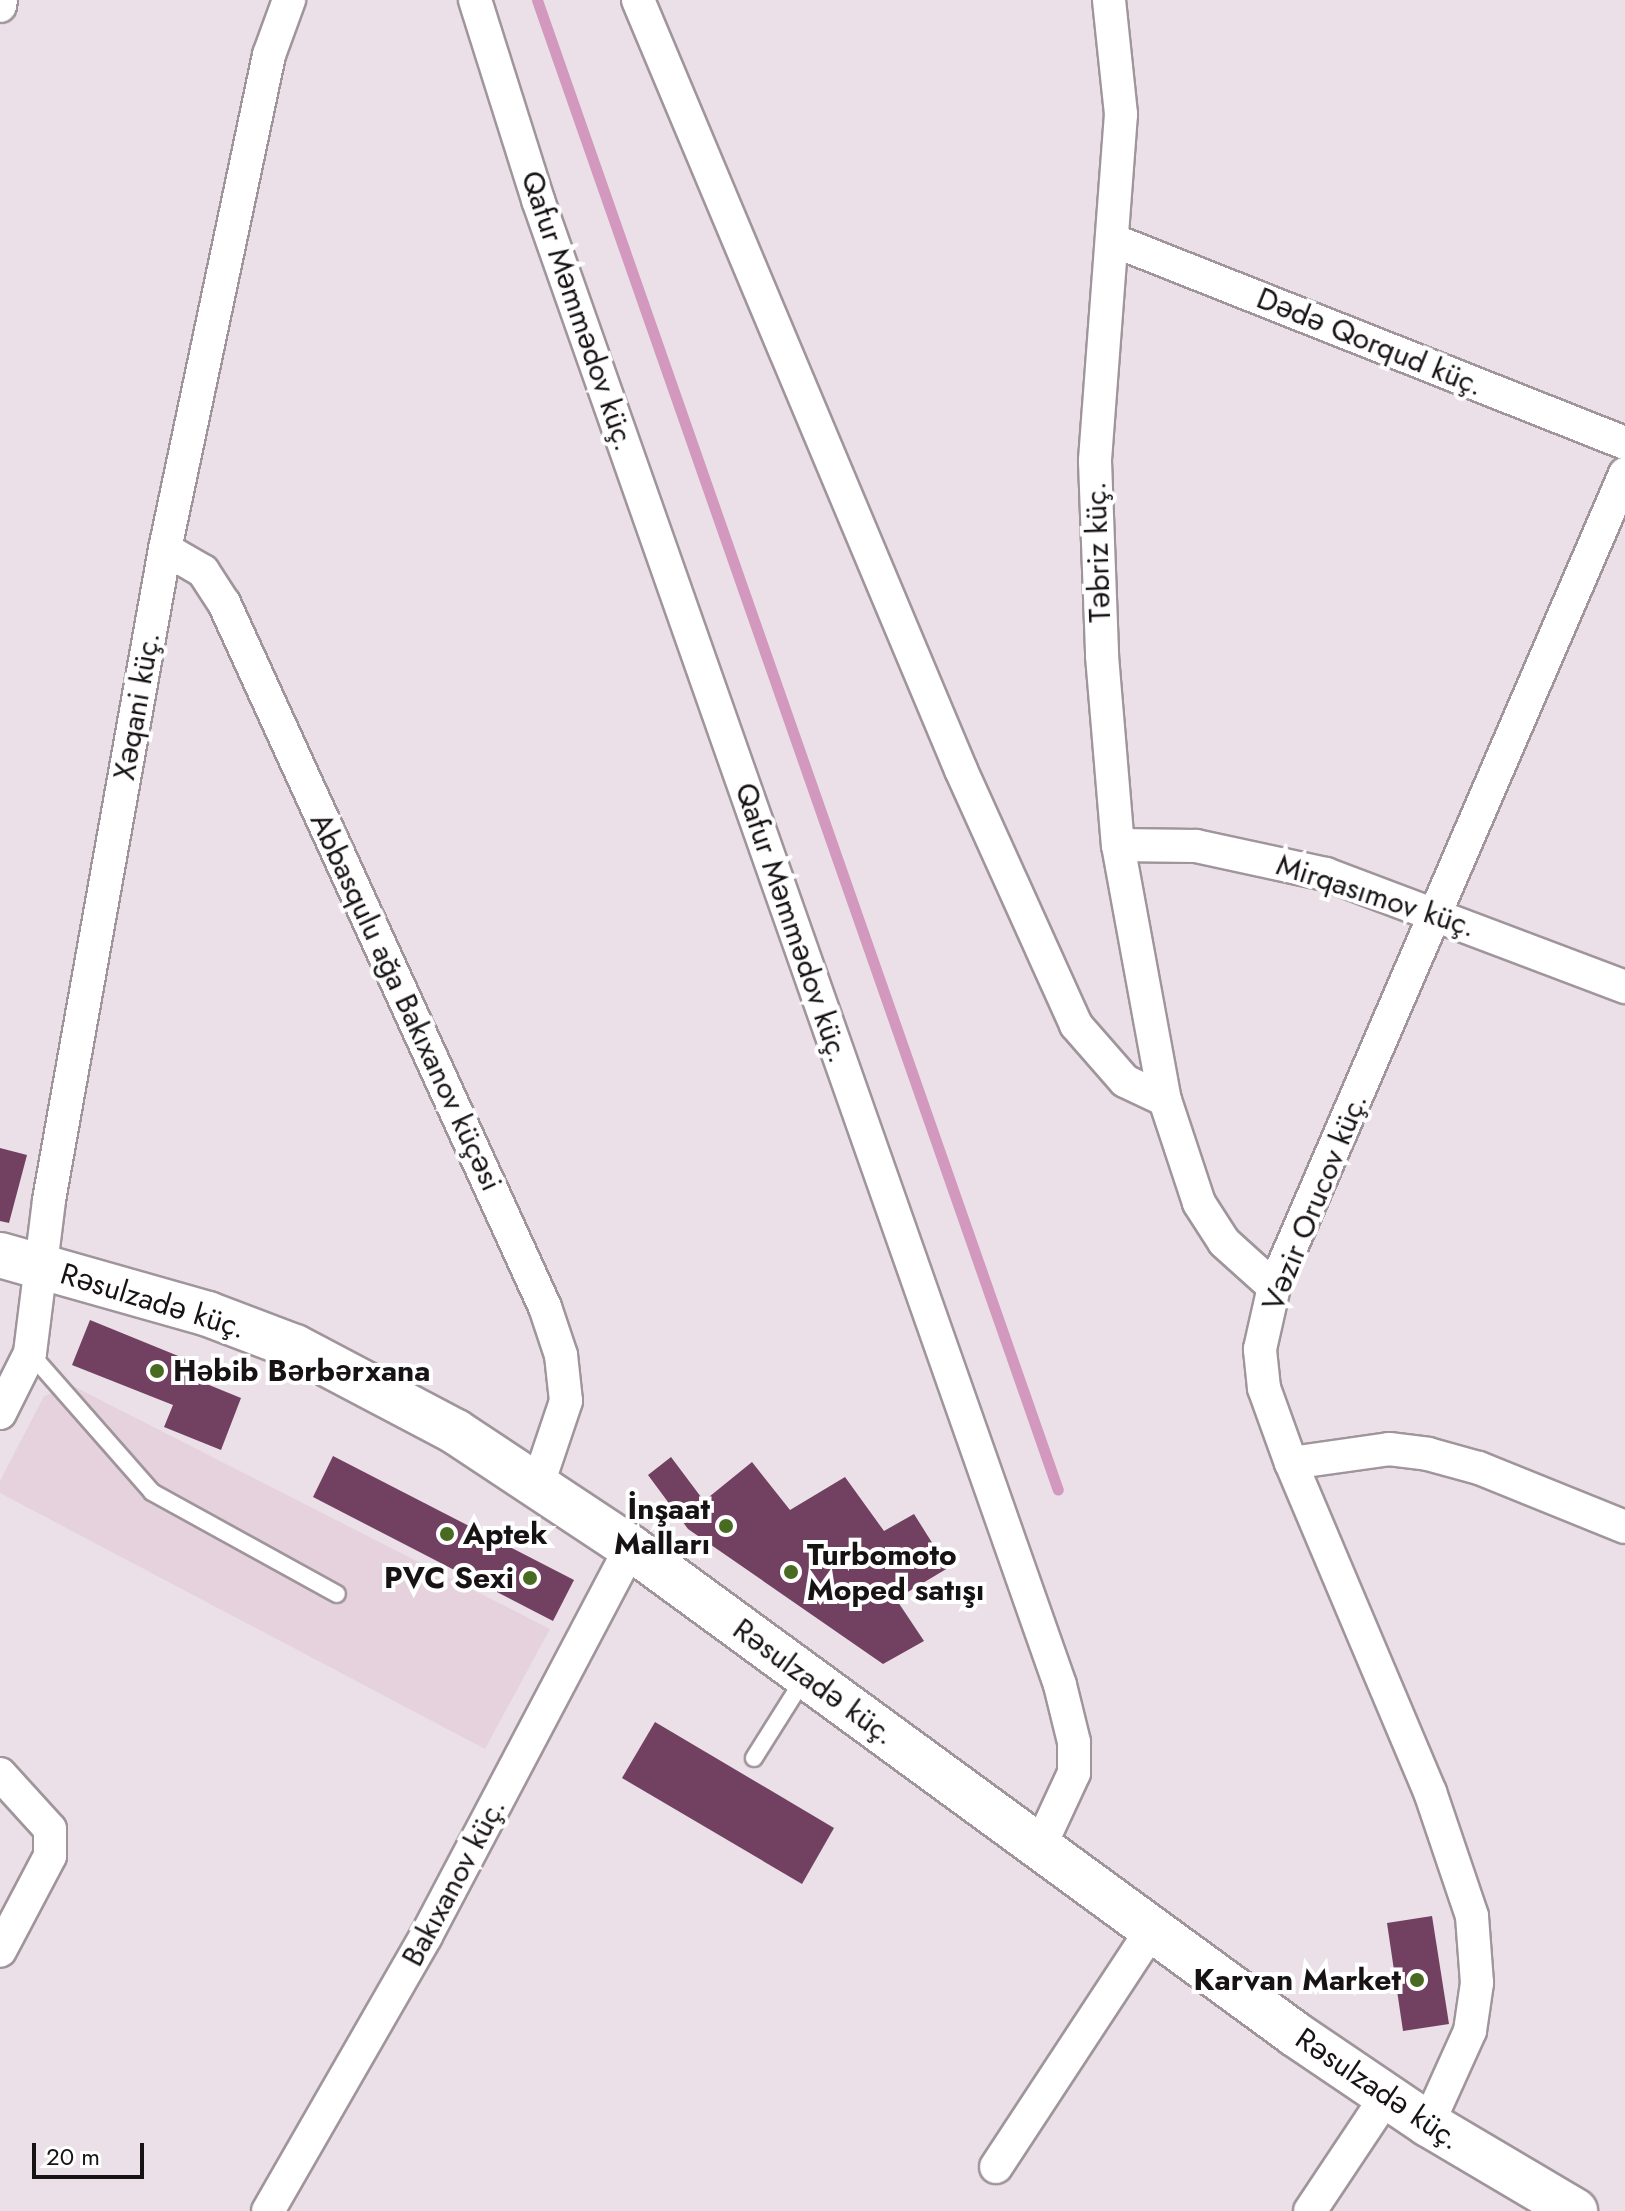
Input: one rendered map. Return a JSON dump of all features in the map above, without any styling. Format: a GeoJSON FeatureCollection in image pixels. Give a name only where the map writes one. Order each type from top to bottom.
{"type":"FeatureCollection","features":[{"type":"Feature","properties":{"kind":"main road","name":"Rəsulzadə küç."},"geometry":{"type":"LineString","coordinates":[[0,1255],[208,1314],[295,1347],[377,1387],[538,1484],[1041,1844],[1386,2097],[1575,2211]]}},
{"type":"Feature","properties":{"kind":"street"},"geometry":{"type":"LineString","coordinates":[[0,6],[1,0]]}},
{"type":"Feature","properties":{"kind":"street","name":"Xəqani küç."},"geometry":{"type":"LineString","coordinates":[[0,1413],[30,1353],[44,1267],[49,1200],[165,549],[269,55],[289,0]]}},
{"type":"Feature","properties":{"kind":"street","name":"Qafur Məmmədov küç."},"geometry":{"type":"LineString","coordinates":[[475,0],[549,230],[1060,1685],[1074,1742],[1074,1773],[1041,1844]]}},
{"type":"Feature","properties":{"kind":"street"},"geometry":{"type":"LineString","coordinates":[[638,0],[961,770],[1076,1025],[1125,1081],[1165,1100]]}},
{"type":"Feature","properties":{"kind":"street","name":"Təbriz küç."},"geometry":{"type":"LineString","coordinates":[[1109,0],[1121,114],[1115,241],[1095,461],[1102,656],[1118,845],[1165,1100],[1199,1203],[1224,1242],[1274,1287]]}},
{"type":"Feature","properties":{"kind":"street","name":"Dədə Qorqud küç."},"geometry":{"type":"LineString","coordinates":[[1115,241],[1625,443]]}},
{"type":"Feature","properties":{"kind":"street","name":"Vəzir Orucov küç."},"geometry":{"type":"LineString","coordinates":[[1428,2124],[1470,2031],[1477,1983],[1472,1916],[1430,1792],[1291,1463],[1264,1388],[1260,1349],[1274,1287],[1439,913],[1625,474]]}},
{"type":"Feature","properties":{"kind":"street","name":"Abbasqulu ağa Bakıxanov küçəsi"},"geometry":{"type":"LineString","coordinates":[[165,549],[203,571],[224,603],[545,1307],[561,1355],[566,1401],[538,1484]]}},
{"type":"Feature","properties":{"kind":"street","name":"Mirqasımov küç."},"geometry":{"type":"LineString","coordinates":[[1118,845],[1196,846],[1255,856],[1439,913],[1625,987]]}},
{"type":"Feature","properties":{"kind":"street"},"geometry":{"type":"LineString","coordinates":[[1291,1463],[1389,1449],[1428,1454],[1479,1468],[1625,1527]]}},
{"type":"Feature","properties":{"kind":"street","name":"Bakıxanov küç."},"geometry":{"type":"LineString","coordinates":[[268,2211],[391,2001],[631,1548]]}},
{"type":"Feature","properties":{"kind":"street"},"geometry":{"type":"LineString","coordinates":[[0,1774],[50,1829],[50,1856],[0,1951]]}},
{"type":"Feature","properties":{"kind":"street"},"geometry":{"type":"LineString","coordinates":[[996,2167],[1153,1928]]}},
{"type":"Feature","properties":{"kind":"street"},"geometry":{"type":"LineString","coordinates":[[1310,2211],[1386,2097]]}},
{"type":"Feature","properties":{"kind":"lane"},"geometry":{"type":"LineString","coordinates":[[30,1353],[152,1492],[337,1594]]}},
{"type":"Feature","properties":{"kind":"lane"},"geometry":{"type":"LineString","coordinates":[[754,1758],[806,1676]]}},
{"type":"Feature","properties":{"kind":"shaded area"},"geometry":{"type":"Polygon","coordinates":[[[73,1386],[550,1629],[485,1749],[0,1493],[0,1481],[44,1396],[73,1386]]]}},
{"type":"Feature","properties":{"kind":"building"},"geometry":{"type":"Polygon","coordinates":[[[0,1148],[27,1155],[9,1223],[0,1221],[0,1148]]]}},
{"type":"Feature","properties":{"kind":"building"},"geometry":{"type":"Polygon","coordinates":[[[90,1320],[193,1362],[187,1376],[241,1398],[221,1450],[164,1427],[173,1405],[72,1365],[90,1320]]]}},
{"type":"Feature","properties":{"kind":"building"},"geometry":{"type":"Polygon","coordinates":[[[333,1456],[574,1580],[553,1621],[313,1497],[333,1456]]]}},
{"type":"Feature","properties":{"kind":"building"},"geometry":{"type":"Polygon","coordinates":[[[671,1457],[704,1501],[752,1462],[790,1510],[845,1477],[884,1531],[914,1514],[948,1568],[896,1599],[924,1641],[883,1664],[688,1529],[648,1475],[671,1457]]]}},
{"type":"Feature","properties":{"kind":"building"},"geometry":{"type":"Polygon","coordinates":[[[655,1722],[834,1828],[802,1884],[622,1778],[655,1722]]]}},
{"type":"Feature","properties":{"kind":"building"},"geometry":{"type":"Polygon","coordinates":[[[1432,1916],[1449,2024],[1403,2031],[1387,1923],[1432,1916]]]}},
{"type":"Feature","properties":{"kind":"waterway"},"geometry":{"type":"LineString","coordinates":[[537,0],[1058,1490]]}},
{"type":"Feature","properties":{"kind":"place","name":"Həbib Bərbərxana"},"geometry":{"type":"Point","coordinates":[157,1371]}},
{"type":"Feature","properties":{"kind":"place","name":"İnşaat Malları"},"geometry":{"type":"Point","coordinates":[726,1526]}},
{"type":"Feature","properties":{"kind":"place","name":"Aptek"},"geometry":{"type":"Point","coordinates":[447,1534]}},
{"type":"Feature","properties":{"kind":"place","name":"Turbomoto Moped satışı"},"geometry":{"type":"Point","coordinates":[791,1572]}},
{"type":"Feature","properties":{"kind":"place","name":"PVC Sexi"},"geometry":{"type":"Point","coordinates":[530,1578]}},
{"type":"Feature","properties":{"kind":"place","name":"Karvan Market"},"geometry":{"type":"Point","coordinates":[1417,1980]}}]}
